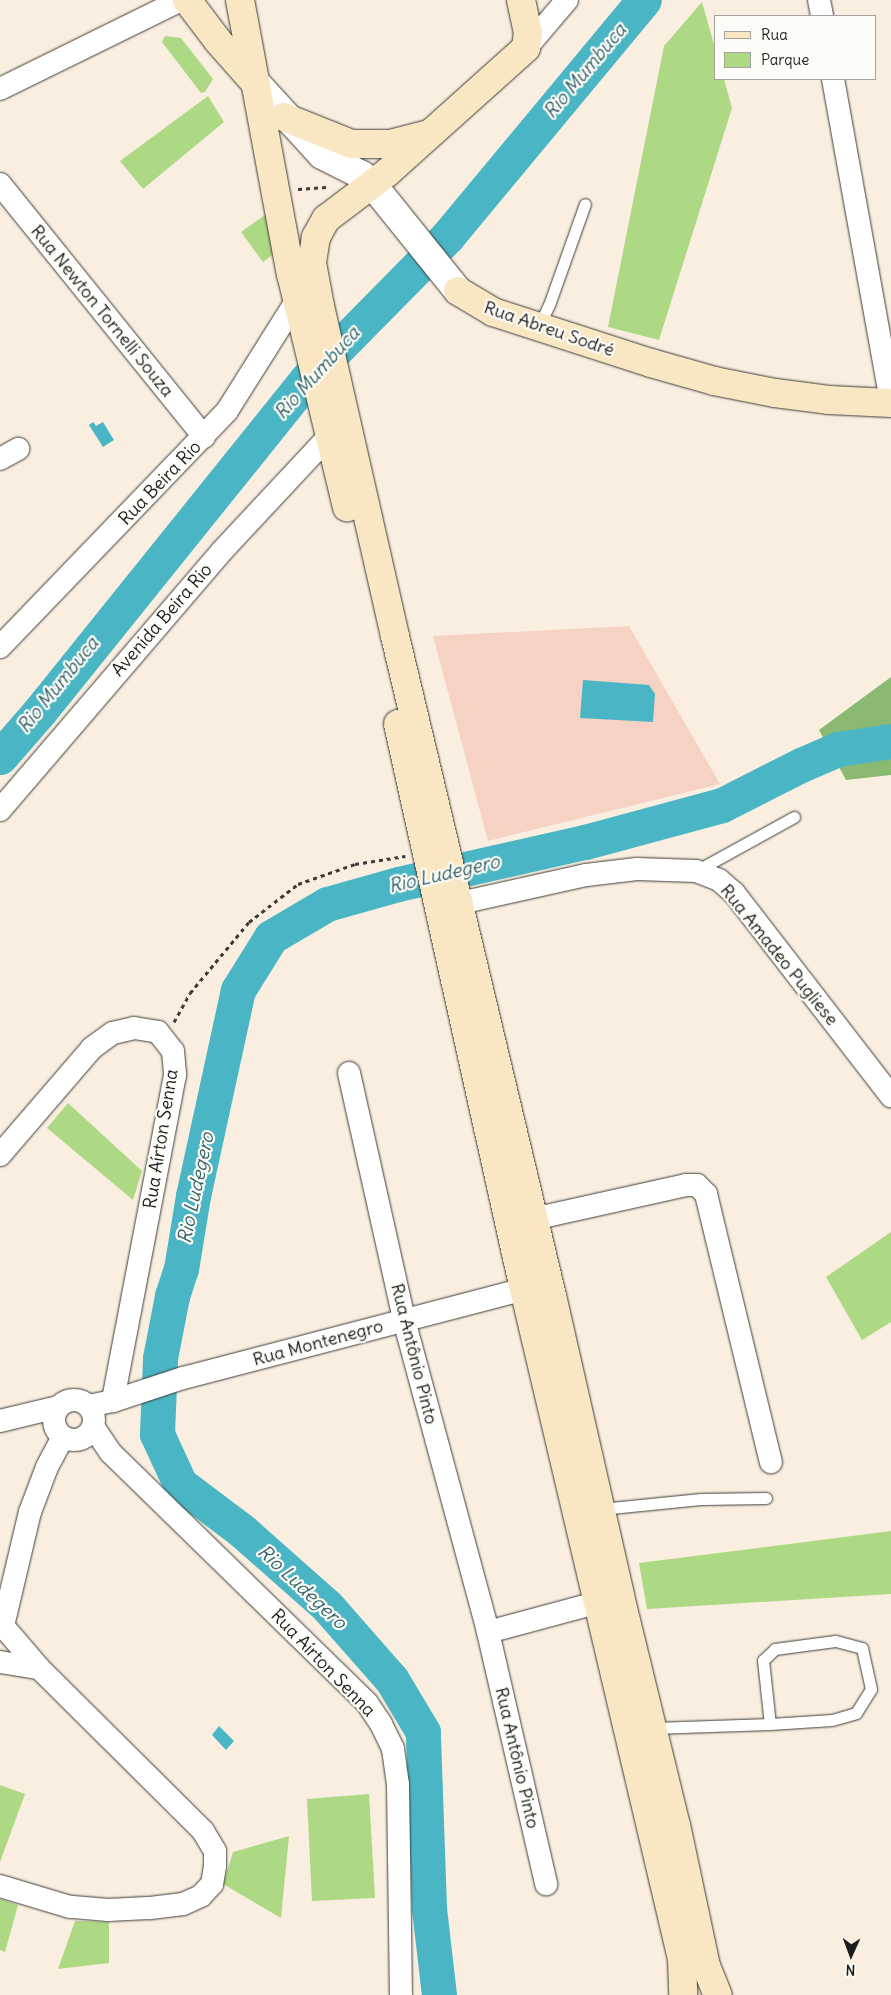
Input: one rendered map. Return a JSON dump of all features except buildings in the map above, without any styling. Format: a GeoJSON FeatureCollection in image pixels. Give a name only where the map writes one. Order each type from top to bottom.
{"type":"FeatureCollection","features":[{"type":"Feature","properties":{"kind":"main road","name":"Rua Abreu Sodré"},"geometry":{"type":"LineString","coordinates":[[187,0],[218,41],[257,84]]}},
{"type":"Feature","properties":{"kind":"main road"},"geometry":{"type":"LineString","coordinates":[[240,0],[257,84],[275,190],[332,415],[432,844],[451,897],[533,1220],[602,1509],[609,1599],[682,1959],[683,1995]]}},
{"type":"Feature","properties":{"kind":"main road"},"geometry":{"type":"LineString","coordinates":[[306,310],[315,240],[326,219],[372,184],[432,133],[526,48],[528,33],[521,0]]}},
{"type":"Feature","properties":{"kind":"main road"},"geometry":{"type":"LineString","coordinates":[[284,117],[351,144],[390,144],[432,133]]}},
{"type":"Feature","properties":{"kind":"main road","name":"Rua Abreu Sodré"},"geometry":{"type":"LineString","coordinates":[[458,291],[482,307],[538,328],[714,381],[774,393],[829,400],[891,402]]}},
{"type":"Feature","properties":{"kind":"main road"},"geometry":{"type":"LineString","coordinates":[[332,415],[395,636],[432,844]]}},
{"type":"Feature","properties":{"kind":"main road"},"geometry":{"type":"LineString","coordinates":[[451,897],[524,1289],[609,1599],[653,1728],[706,1966],[718,1995]]}},
{"type":"Feature","properties":{"kind":"street"},"geometry":{"type":"LineString","coordinates":[[0,89],[181,0]]}},
{"type":"Feature","properties":{"kind":"street"},"geometry":{"type":"LineString","coordinates":[[526,48],[566,0]]}},
{"type":"Feature","properties":{"kind":"street"},"geometry":{"type":"LineString","coordinates":[[819,0],[822,15]]}},
{"type":"Feature","properties":{"kind":"street"},"geometry":{"type":"LineString","coordinates":[[833,80],[891,402]]}},
{"type":"Feature","properties":{"kind":"street","name":"Rua Abreu Sodré"},"geometry":{"type":"LineString","coordinates":[[257,84],[313,148],[329,161],[362,175],[372,184],[458,291]]}},
{"type":"Feature","properties":{"kind":"street","name":"Rua Newton Tornelli Souza"},"geometry":{"type":"LineString","coordinates":[[0,184],[204,437]]}},
{"type":"Feature","properties":{"kind":"street","name":"Rua Beira Rio"},"geometry":{"type":"LineString","coordinates":[[0,648],[204,437],[227,411],[306,310]]}},
{"type":"Feature","properties":{"kind":"street","name":"Avenida Beira Rio"},"geometry":{"type":"LineString","coordinates":[[0,810],[222,551],[332,415]]}},
{"type":"Feature","properties":{"kind":"street","name":"Rua Amadeo Pugliese"},"geometry":{"type":"LineString","coordinates":[[451,897],[586,875],[637,869],[696,871],[719,880],[734,893],[891,1096]]}},
{"type":"Feature","properties":{"kind":"street"},"geometry":{"type":"LineString","coordinates":[[0,1155],[92,1048],[113,1033],[134,1028],[158,1032],[164,1040]]}},
{"type":"Feature","properties":{"kind":"street","name":"Rua Aírton Senna"},"geometry":{"type":"LineString","coordinates":[[113,1401],[175,1075],[173,1051],[164,1040]]}},
{"type":"Feature","properties":{"kind":"street","name":"Rua Antônio Pinto"},"geometry":{"type":"LineString","coordinates":[[349,1073],[404,1320],[488,1632],[546,1884]]}},
{"type":"Feature","properties":{"kind":"street"},"geometry":{"type":"LineString","coordinates":[[533,1220],[686,1185],[697,1185],[706,1194],[710,1204],[770,1462]]}},
{"type":"Feature","properties":{"kind":"street","name":"Rua Montenegro"},"geometry":{"type":"LineString","coordinates":[[91,1422],[113,1401],[141,1390],[524,1289]]}},
{"type":"Feature","properties":{"kind":"street"},"geometry":{"type":"LineString","coordinates":[[0,1421],[59,1425],[75,1441],[91,1422],[79,1400],[68,1400],[59,1425],[47,1468],[30,1512],[2,1626],[39,1668],[203,1831],[215,1851],[212,1884],[200,1896],[183,1904],[108,1910],[70,1907],[0,1886]]}},
{"type":"Feature","properties":{"kind":"street","name":"Rua Aírton Senna"},"geometry":{"type":"LineString","coordinates":[[91,1422],[111,1453],[367,1703],[381,1724],[393,1749],[398,1784],[401,1995]]}},
{"type":"Feature","properties":{"kind":"street"},"geometry":{"type":"LineString","coordinates":[[0,1425],[59,1425]]}},
{"type":"Feature","properties":{"kind":"street"},"geometry":{"type":"LineString","coordinates":[[488,1632],[609,1599]]}},
{"type":"Feature","properties":{"kind":"street"},"geometry":{"type":"LineString","coordinates":[[0,1662],[39,1668]]}},
{"type":"Feature","properties":{"kind":"lane"},"geometry":{"type":"LineString","coordinates":[[538,328],[549,305],[586,204]]}},
{"type":"Feature","properties":{"kind":"lane"},"geometry":{"type":"LineString","coordinates":[[696,871],[794,817]]}},
{"type":"Feature","properties":{"kind":"lane"},"geometry":{"type":"LineString","coordinates":[[602,1509],[701,1499],[766,1498]]}},
{"type":"Feature","properties":{"kind":"lane"},"geometry":{"type":"LineString","coordinates":[[653,1728],[770,1724],[832,1720],[856,1713],[871,1689],[862,1648],[835,1641],[775,1649],[763,1660],[770,1724]]}},
{"type":"Feature","properties":{"kind":"path"},"geometry":{"type":"LineString","coordinates":[[275,190],[332,187],[346,202]]}},
{"type":"Feature","properties":{"kind":"path"},"geometry":{"type":"LineString","coordinates":[[164,1040],[190,993],[249,922],[298,884],[355,864],[432,844]]}},
{"type":"Feature","properties":{"kind":"shaded area"},"geometry":{"type":"Polygon","coordinates":[[[629,626],[720,784],[488,841],[433,636],[629,626]]]}},
{"type":"Feature","properties":{"kind":"green space"},"geometry":{"type":"Polygon","coordinates":[[[702,2],[714,44],[714,80],[724,80],[732,108],[659,340],[608,327],[664,46],[702,2]]]}},
{"type":"Feature","properties":{"kind":"green space"},"geometry":{"type":"Polygon","coordinates":[[[165,36],[181,38],[213,79],[205,92],[201,93],[162,42],[165,36]]]}},
{"type":"Feature","properties":{"kind":"green space"},"geometry":{"type":"Polygon","coordinates":[[[208,96],[224,122],[143,189],[120,161],[208,96]]]}},
{"type":"Feature","properties":{"kind":"green space"},"geometry":{"type":"Polygon","coordinates":[[[269,212],[275,253],[263,262],[241,232],[269,212]]]}},
{"type":"Feature","properties":{"kind":"green space"},"geometry":{"type":"Polygon","coordinates":[[[891,677],[891,775],[846,780],[819,730],[891,677]]]}},
{"type":"Feature","properties":{"kind":"green space"},"geometry":{"type":"Polygon","coordinates":[[[68,1103],[142,1171],[133,1200],[47,1128],[68,1103]]]}},
{"type":"Feature","properties":{"kind":"green space"},"geometry":{"type":"Polygon","coordinates":[[[891,1232],[891,1322],[862,1340],[826,1277],[891,1232]]]}},
{"type":"Feature","properties":{"kind":"green space"},"geometry":{"type":"Polygon","coordinates":[[[891,1531],[891,1594],[647,1609],[639,1563],[891,1531]]]}},
{"type":"Feature","properties":{"kind":"green space"},"geometry":{"type":"Polygon","coordinates":[[[0,1785],[25,1794],[0,1862],[0,1785]]]}},
{"type":"Feature","properties":{"kind":"green space"},"geometry":{"type":"Polygon","coordinates":[[[369,1794],[375,1898],[312,1901],[307,1799],[369,1794]]]}},
{"type":"Feature","properties":{"kind":"green space"},"geometry":{"type":"Polygon","coordinates":[[[289,1836],[281,1918],[223,1884],[233,1852],[289,1836]]]}},
{"type":"Feature","properties":{"kind":"green space"},"geometry":{"type":"Polygon","coordinates":[[[0,1899],[18,1905],[5,1952],[0,1950],[0,1899]]]}},
{"type":"Feature","properties":{"kind":"green space"},"geometry":{"type":"Polygon","coordinates":[[[75,1921],[109,1922],[109,1963],[58,1969],[75,1921]]]}},
{"type":"Feature","properties":{"kind":"water"},"geometry":{"type":"Polygon","coordinates":[[[93,422],[96,426],[103,422],[114,440],[103,447],[89,425],[93,422]]]}},
{"type":"Feature","properties":{"kind":"water"},"geometry":{"type":"Polygon","coordinates":[[[583,680],[649,685],[655,694],[653,722],[580,718],[583,680]]]}},
{"type":"Feature","properties":{"kind":"water"},"geometry":{"type":"Polygon","coordinates":[[[219,1726],[234,1741],[226,1750],[212,1735],[219,1726]]]}},
{"type":"Feature","properties":{"kind":"waterway","name":"Rio Mumbuca"},"geometry":{"type":"LineString","coordinates":[[0,757],[40,711],[306,380],[447,237],[644,0]]}},
{"type":"Feature","properties":{"kind":"waterway","name":"Rio Ludegero"},"geometry":{"type":"LineString","coordinates":[[439,1995],[429,1908],[423,1732],[392,1680],[327,1606],[241,1530],[180,1484],[157,1434],[160,1358],[172,1296],[181,1269],[193,1196],[238,990],[271,937],[327,904],[398,884],[585,842],[722,805],[801,765],[838,749],[891,741]]}}]}
